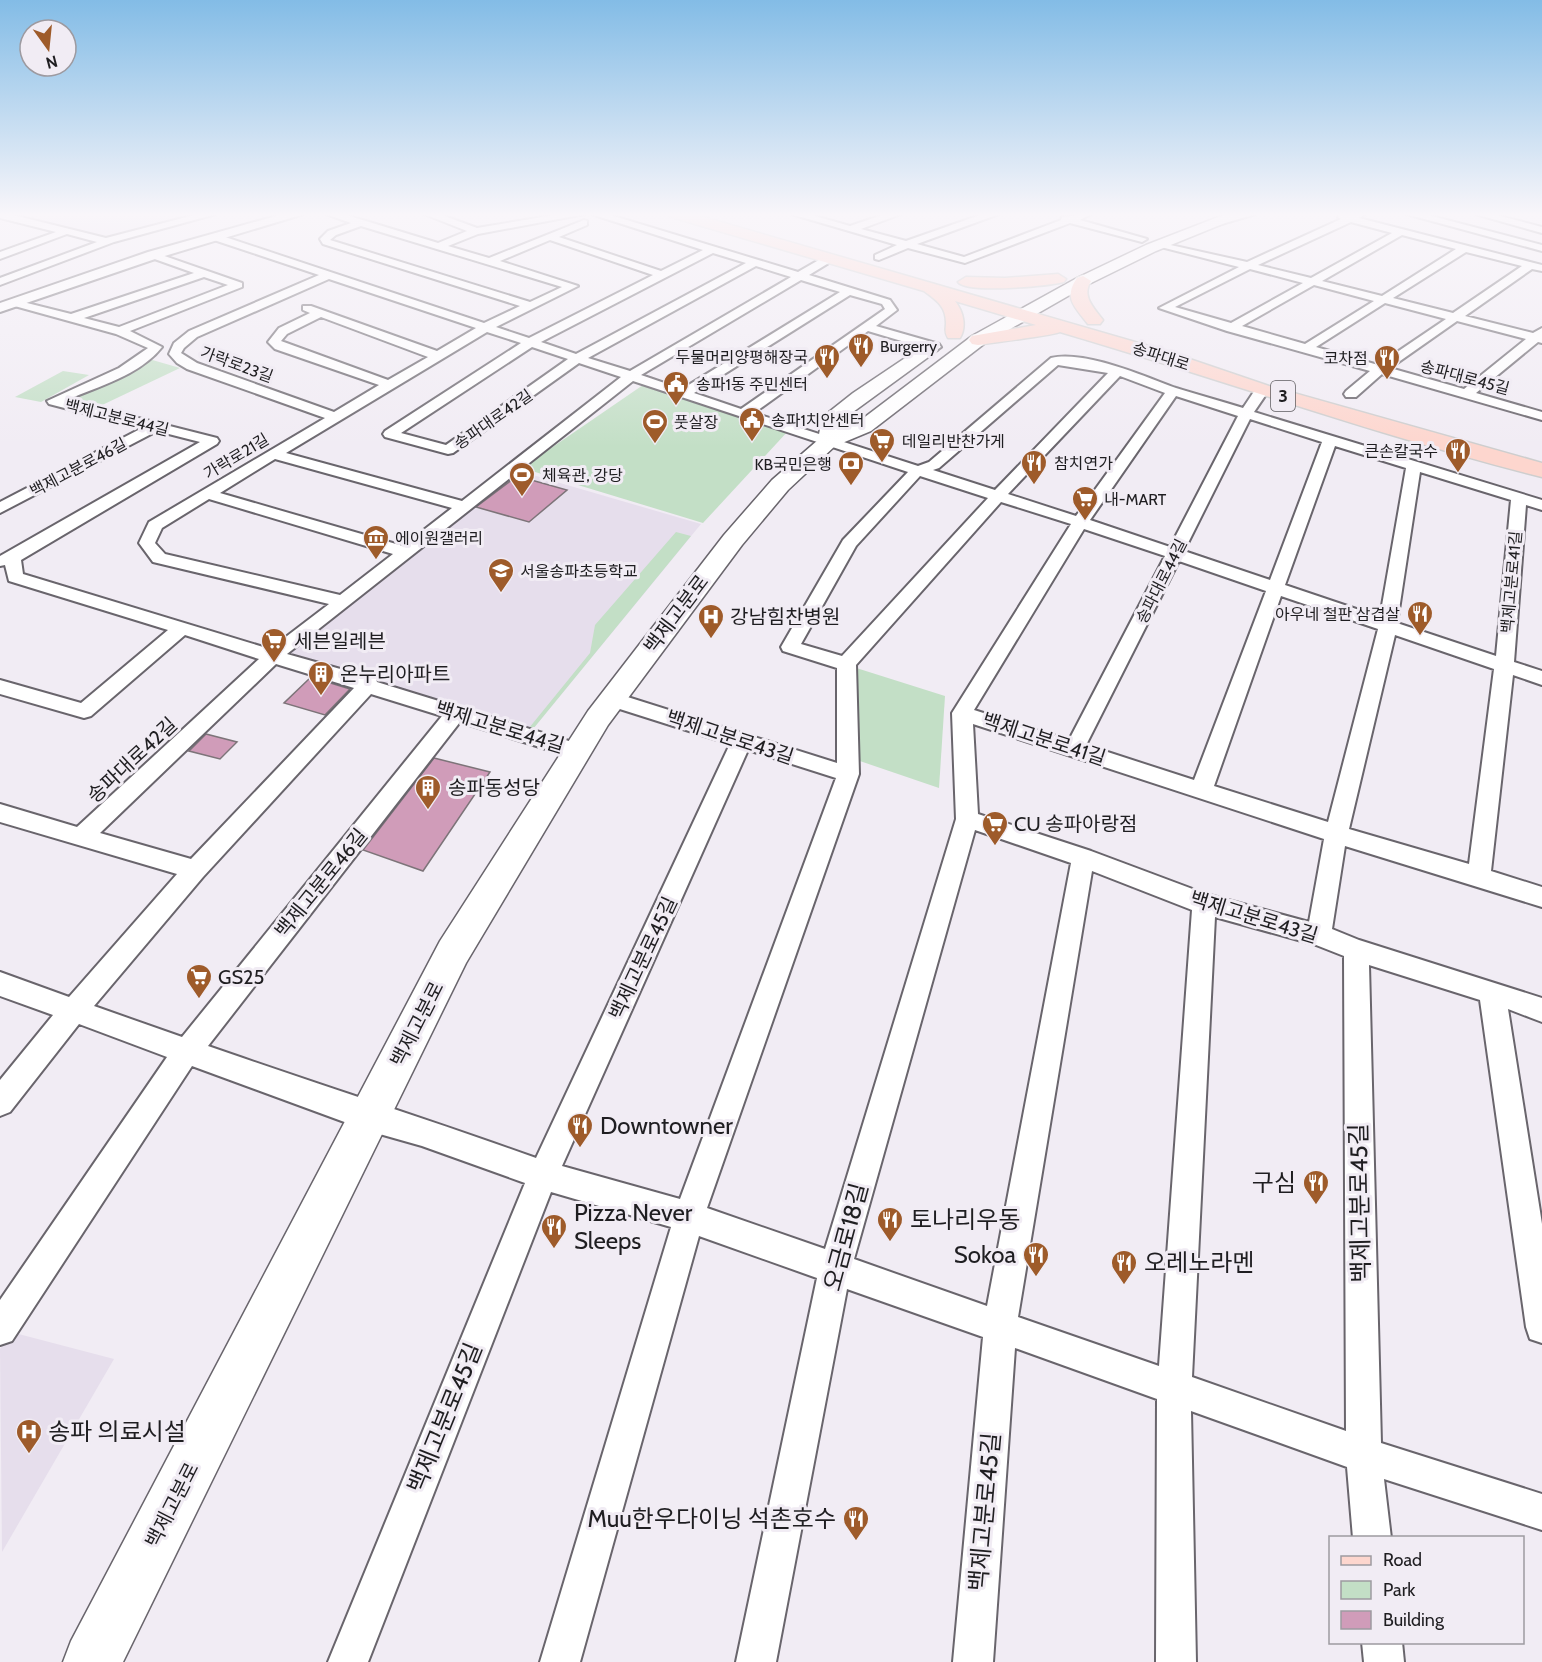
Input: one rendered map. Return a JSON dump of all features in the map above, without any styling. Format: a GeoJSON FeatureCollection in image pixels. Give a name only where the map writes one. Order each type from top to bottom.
{"type":"FeatureCollection","features":[{"type":"Feature","properties":{"kind":"main road"},"geometry":{"type":"LineString","coordinates":[[934,292],[949,302],[954,309],[954,334]]}},
{"type":"Feature","properties":{"kind":"main road","name":"송파대로"},"geometry":{"type":"LineString","coordinates":[[944,292],[1001,308],[1023,307]]}},
{"type":"Feature","properties":{"kind":"main road","name":"송파대로"},"geometry":{"type":"LineString","coordinates":[[986,292],[1023,307],[1089,326],[1217,355]]}},
{"type":"Feature","properties":{"kind":"main road","name":"백제고분로"},"geometry":{"type":"LineString","coordinates":[[92,1662],[453,952],[611,699],[733,540],[780,485],[828,442],[864,427],[1042,292]]}},
{"type":"Feature","properties":{"kind":"main road","name":"백제고분로"},"geometry":{"type":"LineString","coordinates":[[1023,307],[1043,304],[1065,292]]}},
{"type":"Feature","properties":{"kind":"main road"},"geometry":{"type":"LineString","coordinates":[[978,340],[1034,330],[1089,326],[1080,302],[1079,292]]}},
{"type":"Feature","properties":{"kind":"main road","name":"송파대로"},"geometry":{"type":"LineString","coordinates":[[1043,304],[1089,326],[1262,390],[1542,470]]}},
{"type":"Feature","properties":{"kind":"main road","name":"백제고분로"},"geometry":{"type":"LineString","coordinates":[[828,442],[831,421],[840,413],[890,375],[954,334],[1001,308]]}},
{"type":"Feature","properties":{"kind":"main road"},"geometry":{"type":"LineString","coordinates":[[1329,387],[1371,399]]}},
{"type":"Feature","properties":{"kind":"street"},"geometry":{"type":"LineString","coordinates":[[0,308],[48,292]]}},
{"type":"Feature","properties":{"kind":"street"},"geometry":{"type":"LineString","coordinates":[[71,318],[150,292]]}},
{"type":"Feature","properties":{"kind":"street"},"geometry":{"type":"LineString","coordinates":[[120,330],[221,292]]}},
{"type":"Feature","properties":{"kind":"street","name":"가락로23길"},"geometry":{"type":"LineString","coordinates":[[292,292],[193,334],[178,346],[175,354],[180,360],[336,417]]}},
{"type":"Feature","properties":{"kind":"street"},"geometry":{"type":"LineString","coordinates":[[377,292],[828,442],[1080,522],[1542,678]]}},
{"type":"Feature","properties":{"kind":"street"},"geometry":{"type":"LineString","coordinates":[[485,292],[531,306]]}},
{"type":"Feature","properties":{"kind":"street","name":"가락로21길"},"geometry":{"type":"LineString","coordinates":[[341,600],[159,558],[147,543],[155,525],[486,327],[561,292]]}},
{"type":"Feature","properties":{"kind":"street","name":"송파대로42길"},"geometry":{"type":"LineString","coordinates":[[630,292],[531,342],[390,434],[448,450],[578,358],[700,292]]}},
{"type":"Feature","properties":{"kind":"street","name":"송파대로42길"},"geometry":{"type":"LineString","coordinates":[[81,837],[272,657],[341,600],[631,376],[772,292]]}},
{"type":"Feature","properties":{"kind":"street"},"geometry":{"type":"LineString","coordinates":[[684,393],[847,292],[886,302],[891,310],[744,413]]}},
{"type":"Feature","properties":{"kind":"street","name":"송파대로45길"},"geometry":{"type":"LineString","coordinates":[[1197,292],[1165,308],[1542,416]]}},
{"type":"Feature","properties":{"kind":"street"},"geometry":{"type":"LineString","coordinates":[[1231,328],[1294,292]]}},
{"type":"Feature","properties":{"kind":"street"},"geometry":{"type":"LineString","coordinates":[[1354,292],[1540,336]]}},
{"type":"Feature","properties":{"kind":"street"},"geometry":{"type":"LineString","coordinates":[[1307,348],[1395,292]]}},
{"type":"Feature","properties":{"kind":"street","name":"송파대로45길"},"geometry":{"type":"LineString","coordinates":[[1351,394],[1379,370],[1498,292]]}},
{"type":"Feature","properties":{"kind":"street"},"geometry":{"type":"LineString","coordinates":[[278,298],[438,356]]}},
{"type":"Feature","properties":{"kind":"street"},"geometry":{"type":"LineString","coordinates":[[15,303],[120,330],[142,339],[204,330]]}},
{"type":"Feature","properties":{"kind":"street","name":"가락로23길"},"geometry":{"type":"LineString","coordinates":[[320,313],[283,331],[274,342],[279,346],[390,385]]}},
{"type":"Feature","properties":{"kind":"street"},"geometry":{"type":"LineString","coordinates":[[866,327],[934,347]]}},
{"type":"Feature","properties":{"kind":"street"},"geometry":{"type":"LineString","coordinates":[[1466,394],[1540,336]]}},
{"type":"Feature","properties":{"kind":"street","name":"백제고분로44길"},"geometry":{"type":"LineString","coordinates":[[142,339],[156,347],[149,356],[54,401],[212,441],[6,559],[15,577],[272,657],[369,684],[578,751]]}},
{"type":"Feature","properties":{"kind":"street"},"geometry":{"type":"LineString","coordinates":[[846,664],[790,647],[849,544],[917,471],[934,465],[1055,361],[1082,361],[1118,370],[1173,391],[1542,505]]}},
{"type":"Feature","properties":{"kind":"street"},"geometry":{"type":"LineString","coordinates":[[560,1662],[689,1217],[848,774],[846,664],[997,497],[1118,370]]}},
{"type":"Feature","properties":{"kind":"street","name":"송파대로44길"},"geometry":{"type":"LineString","coordinates":[[1074,748],[1246,414],[1262,390]]}},
{"type":"Feature","properties":{"kind":"street","name":"백제고분로41길"},"geometry":{"type":"LineString","coordinates":[[1173,391],[1080,522],[962,712],[1201,791],[1336,834],[1479,875],[1542,897]]}},
{"type":"Feature","properties":{"kind":"street","name":"백제고분로46길"},"geometry":{"type":"LineString","coordinates":[[0,508],[156,426]]}},
{"type":"Feature","properties":{"kind":"street"},"geometry":{"type":"LineString","coordinates":[[1201,791],[1330,440]]}},
{"type":"Feature","properties":{"kind":"street"},"geometry":{"type":"LineString","coordinates":[[273,454],[463,506]]}},
{"type":"Feature","properties":{"kind":"street"},"geometry":{"type":"LineString","coordinates":[[1319,935],[1336,834],[1388,625],[1414,466]]}},
{"type":"Feature","properties":{"kind":"street"},"geometry":{"type":"LineString","coordinates":[[207,494],[404,552]]}},
{"type":"Feature","properties":{"kind":"street","name":"백제고분로41길"},"geometry":{"type":"LineString","coordinates":[[1479,875],[1504,667],[1518,498]]}},
{"type":"Feature","properties":{"kind":"street"},"geometry":{"type":"LineString","coordinates":[[0,687],[84,711],[182,628]]}},
{"type":"Feature","properties":{"kind":"street"},"geometry":{"type":"LineString","coordinates":[[0,1102],[74,1010],[195,870],[369,684]]}},
{"type":"Feature","properties":{"kind":"street","name":"백제고분로43길"},"geometry":{"type":"LineString","coordinates":[[611,699],[848,774]]}},
{"type":"Feature","properties":{"kind":"street","name":"오금로18길"},"geometry":{"type":"LineString","coordinates":[[756,1662],[835,1269],[967,819],[962,712]]}},
{"type":"Feature","properties":{"kind":"street","name":"백제고분로46길"},"geometry":{"type":"LineString","coordinates":[[0,1329],[186,1052],[456,713]]}},
{"type":"Feature","properties":{"kind":"street","name":"백제고분로45길"},"geometry":{"type":"LineString","coordinates":[[348,1662],[543,1175],[742,741]]}},
{"type":"Feature","properties":{"kind":"street"},"geometry":{"type":"LineString","coordinates":[[0,813],[195,870]]}},
{"type":"Feature","properties":{"kind":"street","name":"백제고분로43길"},"geometry":{"type":"LineString","coordinates":[[967,819],[1083,858],[1204,904],[1319,935],[1356,950],[1542,1010]]}},
{"type":"Feature","properties":{"kind":"street","name":"백제고분로45길"},"geometry":{"type":"LineString","coordinates":[[973,1662],[1000,1326],[1083,858]]}},
{"type":"Feature","properties":{"kind":"street"},"geometry":{"type":"LineString","coordinates":[[1176,1662],[1174,1388],[1204,904]]}},
{"type":"Feature","properties":{"kind":"street","name":"백제고분로45길"},"geometry":{"type":"LineString","coordinates":[[1356,950],[1364,1455],[1372,1536]]}},
{"type":"Feature","properties":{"kind":"street"},"geometry":{"type":"LineString","coordinates":[[0,984],[369,1117],[422,1132],[543,1175],[689,1217],[1364,1455],[1542,1512]]}},
{"type":"Feature","properties":{"kind":"street"},"geometry":{"type":"LineString","coordinates":[[1492,992],[1542,1327]]}},
{"type":"Feature","properties":{"kind":"street"},"geometry":{"type":"LineString","coordinates":[[1382,1644],[1384,1662]]}},
{"type":"Feature","properties":{"kind":"shaded area","name":"서울송파초등학교"},"geometry":{"type":"Polygon","coordinates":[[[519,471],[701,524],[533,729],[282,652],[519,471]]]}},
{"type":"Feature","properties":{"kind":"shaded area","name":"송파 의료시설"},"geometry":{"type":"Polygon","coordinates":[[[11,1332],[114,1359],[2,1552],[0,1349],[11,1332]]]}},
{"type":"Feature","properties":{"kind":"green space"},"geometry":{"type":"Polygon","coordinates":[[[149,359],[180,368],[98,407],[63,399],[149,359]]]}},
{"type":"Feature","properties":{"kind":"green space"},"geometry":{"type":"Polygon","coordinates":[[[63,371],[89,375],[41,402],[15,397],[63,371]]]}},
{"type":"Feature","properties":{"kind":"green space"},"geometry":{"type":"Polygon","coordinates":[[[643,385],[789,430],[703,523],[522,468],[643,385]]]}},
{"type":"Feature","properties":{"kind":"green space"},"geometry":{"type":"Polygon","coordinates":[[[676,532],[691,536],[533,729],[529,728],[590,653],[595,625],[676,532]]]}},
{"type":"Feature","properties":{"kind":"green space"},"geometry":{"type":"Polygon","coordinates":[[[850,666],[945,696],[939,788],[851,758],[850,666]]]}},
{"type":"Feature","properties":{"kind":"building","name":"체육관, 강당"},"geometry":{"type":"Polygon","coordinates":[[[517,476],[567,490],[529,522],[476,507],[517,476]]]}},
{"type":"Feature","properties":{"kind":"building","name":"온누리아파트"},"geometry":{"type":"Polygon","coordinates":[[[311,677],[350,689],[325,715],[284,703],[311,677]]]}},
{"type":"Feature","properties":{"kind":"building"},"geometry":{"type":"Polygon","coordinates":[[[206,734],[237,742],[220,759],[189,751],[206,734]]]}},
{"type":"Feature","properties":{"kind":"building","name":"송파동성당"},"geometry":{"type":"Polygon","coordinates":[[[434,758],[490,772],[423,871],[363,850],[434,758]]]}},
{"type":"Feature","properties":{"kind":"place","name":"Burgerry"},"geometry":{"type":"Point","coordinates":[861,369]}},
{"type":"Feature","properties":{"kind":"place","name":"두물머리양평해장국"},"geometry":{"type":"Point","coordinates":[827,380]}},
{"type":"Feature","properties":{"kind":"place","name":"코차점"},"geometry":{"type":"Point","coordinates":[1387,381]}},
{"type":"Feature","properties":{"kind":"place","name":"송파1동 주민센터"},"geometry":{"type":"Point","coordinates":[676,407]}},
{"type":"Feature","properties":{"kind":"place","name":"송파1치안센터"},"geometry":{"type":"Point","coordinates":[752,443]}},
{"type":"Feature","properties":{"kind":"place","name":"풋살장"},"geometry":{"type":"Point","coordinates":[655,445]}},
{"type":"Feature","properties":{"kind":"place","name":"데일리반찬가게"},"geometry":{"type":"Point","coordinates":[882,464]}},
{"type":"Feature","properties":{"kind":"place","name":"큰손칼국수"},"geometry":{"type":"Point","coordinates":[1458,474]}},
{"type":"Feature","properties":{"kind":"place","name":"참치연가"},"geometry":{"type":"Point","coordinates":[1034,486]}},
{"type":"Feature","properties":{"kind":"place","name":"KB국민은행"},"geometry":{"type":"Point","coordinates":[851,487]}},
{"type":"Feature","properties":{"kind":"place","name":"체육관, 강당"},"geometry":{"type":"Point","coordinates":[522,498]}},
{"type":"Feature","properties":{"kind":"place","name":"내-MART"},"geometry":{"type":"Point","coordinates":[1085,522]}},
{"type":"Feature","properties":{"kind":"place","name":"에이원갤러리"},"geometry":{"type":"Point","coordinates":[376,561]}},
{"type":"Feature","properties":{"kind":"place","name":"서울송파초등학교"},"geometry":{"type":"Point","coordinates":[501,594]}},
{"type":"Feature","properties":{"kind":"place","name":"아우네 철판 삼겹살"},"geometry":{"type":"Point","coordinates":[1420,637]}},
{"type":"Feature","properties":{"kind":"place","name":"강남힘찬병원"},"geometry":{"type":"Point","coordinates":[711,640]}},
{"type":"Feature","properties":{"kind":"place","name":"세븐일레븐"},"geometry":{"type":"Point","coordinates":[274,664]}},
{"type":"Feature","properties":{"kind":"place","name":"온누리아파트"},"geometry":{"type":"Point","coordinates":[321,697]}},
{"type":"Feature","properties":{"kind":"place","name":"송파동성당"},"geometry":{"type":"Point","coordinates":[428,811]}},
{"type":"Feature","properties":{"kind":"place","name":"CU 송파아랑점"},"geometry":{"type":"Point","coordinates":[995,847]}},
{"type":"Feature","properties":{"kind":"place","name":"GS25"},"geometry":{"type":"Point","coordinates":[199,1000]}},
{"type":"Feature","properties":{"kind":"place","name":"Downtowner"},"geometry":{"type":"Point","coordinates":[580,1149]}},
{"type":"Feature","properties":{"kind":"place","name":"구심"},"geometry":{"type":"Point","coordinates":[1316,1206]}},
{"type":"Feature","properties":{"kind":"place","name":"토나리우동"},"geometry":{"type":"Point","coordinates":[890,1243]}},
{"type":"Feature","properties":{"kind":"place","name":"Pizza Never Sleeps"},"geometry":{"type":"Point","coordinates":[554,1250]}},
{"type":"Feature","properties":{"kind":"place","name":"Sokoa"},"geometry":{"type":"Point","coordinates":[1036,1278]}},
{"type":"Feature","properties":{"kind":"place","name":"오레노라멘"},"geometry":{"type":"Point","coordinates":[1124,1286]}},
{"type":"Feature","properties":{"kind":"place","name":"송파 의료시설"},"geometry":{"type":"Point","coordinates":[29,1455]}},
{"type":"Feature","properties":{"kind":"place","name":"Muu한우다이닝 석촌호수"},"geometry":{"type":"Point","coordinates":[856,1542]}}]}
